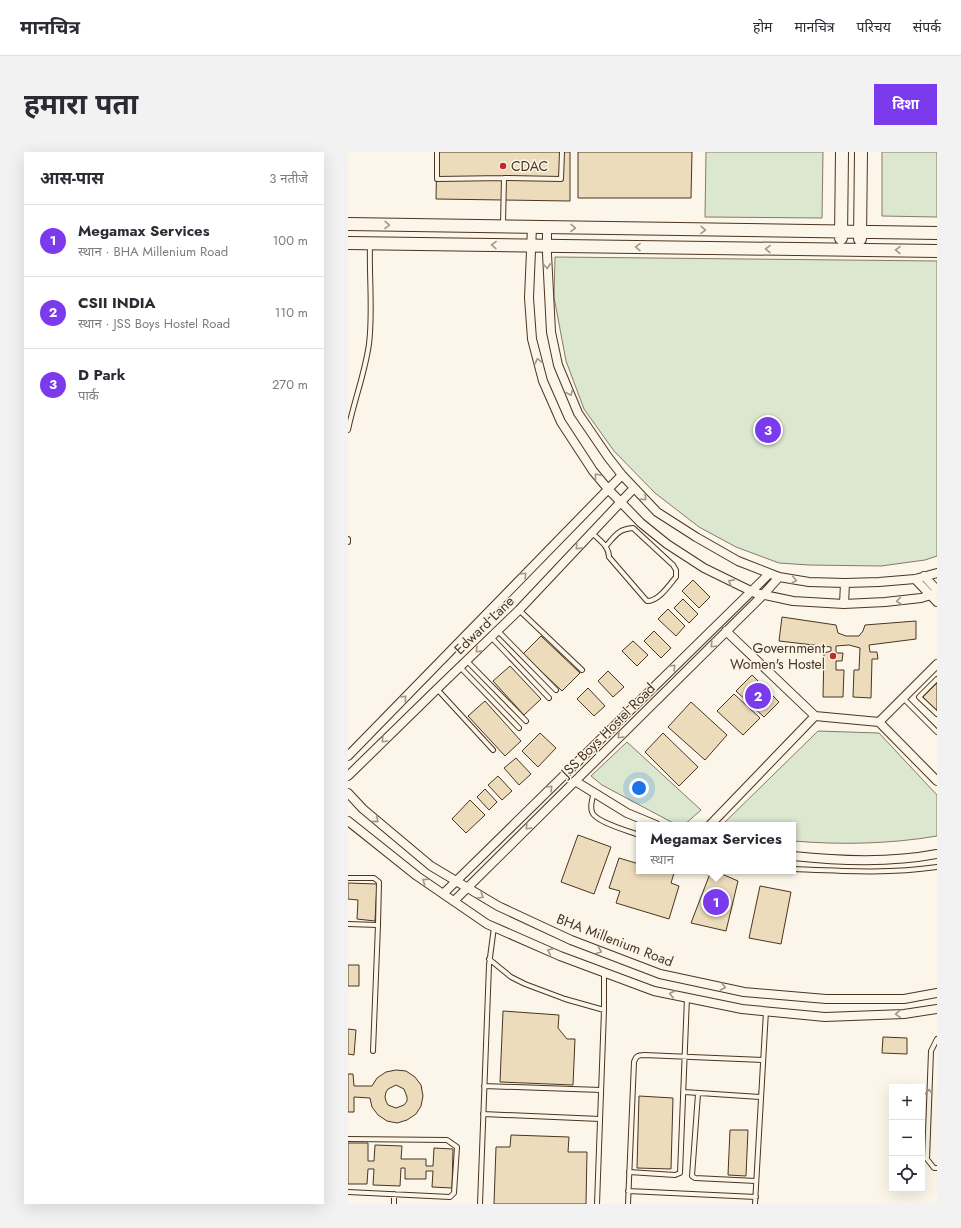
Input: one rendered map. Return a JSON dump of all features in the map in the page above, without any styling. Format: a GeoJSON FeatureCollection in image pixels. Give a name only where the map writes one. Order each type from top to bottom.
{"type":"FeatureCollection","features":[{"type":"Feature","properties":{"kind":"street"},"geometry":{"type":"LineString","coordinates":[[840,250],[842,152]]}},
{"type":"Feature","properties":{"kind":"street"},"geometry":{"type":"LineString","coordinates":[[860,250],[862,152]]}},
{"type":"Feature","properties":{"kind":"street"},"geometry":{"type":"LineString","coordinates":[[348,224],[937,233]]}},
{"type":"Feature","properties":{"kind":"street"},"geometry":{"type":"LineString","coordinates":[[532,227],[529,298],[532,339],[543,381],[561,422],[593,471],[641,523],[667,544],[704,568],[750,591],[763,595],[793,601],[844,604],[886,602],[921,598],[935,593]]}},
{"type":"Feature","properties":{"kind":"street"},"geometry":{"type":"LineString","coordinates":[[547,227],[551,332],[558,365],[578,413],[622,475],[657,512],[696,537],[738,561],[779,577],[809,582],[845,583],[914,579],[937,573]]}},
{"type":"Feature","properties":{"kind":"street"},"geometry":{"type":"LineString","coordinates":[[348,243],[937,251]]}},
{"type":"Feature","properties":{"kind":"street","name":"Edward Lane"},"geometry":{"type":"LineString","coordinates":[[348,756],[622,475]]}},
{"type":"Feature","properties":{"kind":"street","name":"Edward Lane"},"geometry":{"type":"LineString","coordinates":[[348,776],[436,688],[519,610],[634,488]]}},
{"type":"Feature","properties":{"kind":"street","name":"JSS Boys Hostel Road"},"geometry":{"type":"LineString","coordinates":[[443,894],[591,747],[769,574]]}},
{"type":"Feature","properties":{"kind":"street"},"geometry":{"type":"LineString","coordinates":[[924,576],[935,593],[937,602]]}},
{"type":"Feature","properties":{"kind":"street","name":"JSS Boys Hostel Road"},"geometry":{"type":"LineString","coordinates":[[454,901],[763,595],[779,577]]}},
{"type":"Feature","properties":{"kind":"street"},"geometry":{"type":"LineString","coordinates":[[914,579],[935,593]]}},
{"type":"Feature","properties":{"kind":"street"},"geometry":{"type":"LineString","coordinates":[[844,604],[845,583]]}},
{"type":"Feature","properties":{"kind":"street"},"geometry":{"type":"LineString","coordinates":[[726,631],[815,716],[879,722],[937,781]]}},
{"type":"Feature","properties":{"kind":"street"},"geometry":{"type":"LineString","coordinates":[[879,722],[937,664]]}},
{"type":"Feature","properties":{"kind":"street"},"geometry":{"type":"LineString","coordinates":[[713,822],[815,716]]}},
{"type":"Feature","properties":{"kind":"street"},"geometry":{"type":"LineString","coordinates":[[591,747],[600,756]]}},
{"type":"Feature","properties":{"kind":"street"},"geometry":{"type":"LineString","coordinates":[[574,781],[627,814],[648,822]]}},
{"type":"Feature","properties":{"kind":"street","name":"BHA Millenium Road"},"geometry":{"type":"LineString","coordinates":[[348,793],[363,809],[431,866],[498,906],[570,940],[660,974],[744,992],[826,999],[904,999],[937,993]]}},
{"type":"Feature","properties":{"kind":"street"},"geometry":{"type":"LineString","coordinates":[[348,821],[417,876],[487,924],[560,956],[654,991],[742,1009],[825,1017],[904,1014],[937,1009]]}},
{"type":"Feature","properties":{"kind":"street"},"geometry":{"type":"LineString","coordinates":[[796,856],[886,860],[937,854]]}},
{"type":"Feature","properties":{"kind":"lane"},"geometry":{"type":"LineString","coordinates":[[437,152],[437,179],[562,179],[562,152]]}},
{"type":"Feature","properties":{"kind":"lane"},"geometry":{"type":"LineString","coordinates":[[503,227],[504,178]]}},
{"type":"Feature","properties":{"kind":"lane"},"geometry":{"type":"LineString","coordinates":[[348,430],[369,344],[371,312],[370,243]]}},
{"type":"Feature","properties":{"kind":"lane"},"geometry":{"type":"LineString","coordinates":[[591,532],[606,546],[609,552],[609,557],[647,601],[653,601],[676,577],[674,565],[633,528],[625,528],[619,531],[606,546]]}},
{"type":"Feature","properties":{"kind":"lane"},"geometry":{"type":"LineString","coordinates":[[519,610],[582,670]]}},
{"type":"Feature","properties":{"kind":"lane"},"geometry":{"type":"LineString","coordinates":[[498,630],[556,690]]}},
{"type":"Feature","properties":{"kind":"lane"},"geometry":{"type":"LineString","coordinates":[[491,637],[549,698]]}},
{"type":"Feature","properties":{"kind":"lane"},"geometry":{"type":"LineString","coordinates":[[466,660],[526,721]]}},
{"type":"Feature","properties":{"kind":"lane"},"geometry":{"type":"LineString","coordinates":[[459,667],[519,728]]}},
{"type":"Feature","properties":{"kind":"lane"},"geometry":{"type":"LineString","coordinates":[[937,679],[919,697],[937,714]]}},
{"type":"Feature","properties":{"kind":"lane"},"geometry":{"type":"LineString","coordinates":[[436,688],[493,750]]}},
{"type":"Feature","properties":{"kind":"lane"},"geometry":{"type":"LineString","coordinates":[[903,698],[937,732]]}},
{"type":"Feature","properties":{"kind":"lane"},"geometry":{"type":"LineString","coordinates":[[594,793],[591,802],[592,812],[597,818],[636,834]]}},
{"type":"Feature","properties":{"kind":"lane"},"geometry":{"type":"LineString","coordinates":[[796,869],[850,872],[937,867]]}},
{"type":"Feature","properties":{"kind":"lane"},"geometry":{"type":"LineString","coordinates":[[348,878],[374,878],[379,882],[373,1051]]}},
{"type":"Feature","properties":{"kind":"lane"},"geometry":{"type":"LineString","coordinates":[[348,924],[378,925]]}},
{"type":"Feature","properties":{"kind":"lane"},"geometry":{"type":"LineString","coordinates":[[480,1204],[489,959],[494,926]]}},
{"type":"Feature","properties":{"kind":"lane"},"geometry":{"type":"LineString","coordinates":[[489,959],[511,977],[525,984],[565,999],[604,1010]]}},
{"type":"Feature","properties":{"kind":"lane"},"geometry":{"type":"LineString","coordinates":[[597,1204],[602,1090],[604,972]]}},
{"type":"Feature","properties":{"kind":"lane"},"geometry":{"type":"LineString","coordinates":[[629,1172],[675,1175],[680,1173],[686,1056],[687,997]]}},
{"type":"Feature","properties":{"kind":"lane"},"geometry":{"type":"LineString","coordinates":[[755,1204],[766,1011]]}},
{"type":"Feature","properties":{"kind":"lane"},"geometry":{"type":"LineString","coordinates":[[937,1039],[931,1051],[927,1159],[934,1168],[937,1168]]}},
{"type":"Feature","properties":{"kind":"lane"},"geometry":{"type":"LineString","coordinates":[[628,1204],[635,1058],[638,1055],[644,1054],[763,1060]]}},
{"type":"Feature","properties":{"kind":"lane"},"geometry":{"type":"LineString","coordinates":[[484,1086],[602,1090]]}},
{"type":"Feature","properties":{"kind":"lane"},"geometry":{"type":"LineString","coordinates":[[684,1092],[760,1097]]}},
{"type":"Feature","properties":{"kind":"lane"},"geometry":{"type":"LineString","coordinates":[[698,1094],[692,1176],[695,1178],[756,1181]]}},
{"type":"Feature","properties":{"kind":"lane"},"geometry":{"type":"LineString","coordinates":[[483,1114],[600,1119]]}},
{"type":"Feature","properties":{"kind":"lane"},"geometry":{"type":"LineString","coordinates":[[348,1139],[447,1140],[457,1147],[454,1192],[450,1197],[348,1192]]}},
{"type":"Feature","properties":{"kind":"lane"},"geometry":{"type":"LineString","coordinates":[[628,1191],[756,1197]]}},
{"type":"Feature","properties":{"kind":"lane"},"geometry":{"type":"LineString","coordinates":[[394,1194],[394,1204]]}},
{"type":"Feature","properties":{"kind":"green space"},"geometry":{"type":"Polygon","coordinates":[[[706,152],[823,152],[822,218],[705,217],[706,152]]]}},
{"type":"Feature","properties":{"kind":"green space"},"geometry":{"type":"Polygon","coordinates":[[[882,152],[937,152],[937,217],[882,216],[882,152]]]}},
{"type":"Feature","properties":{"kind":"green space"},"geometry":{"type":"Polygon","coordinates":[[[555,257],[937,261],[937,556],[925,560],[881,566],[779,563],[736,547],[699,527],[655,493],[614,451],[584,409],[566,361],[554,297],[555,257]]]}},
{"type":"Feature","properties":{"kind":"green space"},"geometry":{"type":"Polygon","coordinates":[[[818,731],[879,733],[937,795],[937,836],[919,839],[847,843],[796,841],[796,822],[725,822],[818,731]]]}},
{"type":"Feature","properties":{"kind":"green space"},"geometry":{"type":"Polygon","coordinates":[[[627,742],[701,810],[687,822],[671,822],[602,785],[591,776],[627,742]]]}},
{"type":"Feature","properties":{"kind":"building","name":"CDAC"},"geometry":{"type":"Polygon","coordinates":[[[437,152],[570,152],[570,201],[436,199],[437,152]]]}},
{"type":"Feature","properties":{"kind":"building"},"geometry":{"type":"Polygon","coordinates":[[[578,152],[692,152],[691,198],[578,198],[578,152]]]}},
{"type":"Feature","properties":{"kind":"building"},"geometry":{"type":"Polygon","coordinates":[[[693,580],[710,597],[699,608],[682,591],[693,580]]]}},
{"type":"Feature","properties":{"kind":"building"},"geometry":{"type":"Polygon","coordinates":[[[683,599],[698,614],[689,623],[674,608],[683,599]]]}},
{"type":"Feature","properties":{"kind":"building"},"geometry":{"type":"Polygon","coordinates":[[[668,609],[685,626],[676,636],[658,619],[668,609]]]}},
{"type":"Feature","properties":{"kind":"building","name":"Government Women's Hostel"},"geometry":{"type":"Polygon","coordinates":[[[782,617],[836,625],[838,633],[846,636],[859,636],[865,625],[916,621],[916,639],[869,645],[870,652],[877,652],[878,659],[872,659],[871,698],[853,697],[854,670],[859,670],[860,648],[849,645],[836,646],[836,653],[843,653],[842,661],[836,661],[836,670],[844,670],[843,697],[823,697],[824,653],[831,651],[831,647],[779,641],[782,617]]]}},
{"type":"Feature","properties":{"kind":"building"},"geometry":{"type":"Polygon","coordinates":[[[654,631],[671,648],[661,658],[644,641],[654,631]]]}},
{"type":"Feature","properties":{"kind":"building"},"geometry":{"type":"Polygon","coordinates":[[[541,636],[580,673],[562,691],[523,654],[541,636]]]}},
{"type":"Feature","properties":{"kind":"building"},"geometry":{"type":"Polygon","coordinates":[[[633,641],[648,655],[637,666],[622,651],[633,641]]]}},
{"type":"Feature","properties":{"kind":"building"},"geometry":{"type":"Polygon","coordinates":[[[510,666],[541,699],[524,715],[493,681],[510,666]]]}},
{"type":"Feature","properties":{"kind":"building"},"geometry":{"type":"Polygon","coordinates":[[[608,671],[624,687],[613,697],[598,681],[608,671]]]}},
{"type":"Feature","properties":{"kind":"building"},"geometry":{"type":"Polygon","coordinates":[[[752,675],[779,702],[764,717],[736,691],[752,675]]]}},
{"type":"Feature","properties":{"kind":"building"},"geometry":{"type":"Polygon","coordinates":[[[937,683],[937,709],[936,710],[923,697],[937,683]]]}},
{"type":"Feature","properties":{"kind":"building"},"geometry":{"type":"Polygon","coordinates":[[[588,688],[605,706],[594,716],[577,699],[588,688]]]}},
{"type":"Feature","properties":{"kind":"building"},"geometry":{"type":"Polygon","coordinates":[[[734,694],[760,718],[743,735],[717,711],[734,694]]]}},
{"type":"Feature","properties":{"kind":"building"},"geometry":{"type":"Polygon","coordinates":[[[485,701],[521,741],[505,756],[468,716],[485,701]]]}},
{"type":"Feature","properties":{"kind":"building"},"geometry":{"type":"Polygon","coordinates":[[[691,702],[727,735],[705,760],[668,727],[691,702]]]}},
{"type":"Feature","properties":{"kind":"building"},"geometry":{"type":"Polygon","coordinates":[[[540,733],[556,748],[538,767],[522,751],[540,733]]]}},
{"type":"Feature","properties":{"kind":"building"},"geometry":{"type":"Polygon","coordinates":[[[663,733],[698,767],[679,786],[645,752],[663,733]]]}},
{"type":"Feature","properties":{"kind":"building"},"geometry":{"type":"Polygon","coordinates":[[[516,758],[531,774],[519,785],[504,768],[516,758]]]}},
{"type":"Feature","properties":{"kind":"building"},"geometry":{"type":"Polygon","coordinates":[[[498,776],[512,791],[502,800],[488,785],[498,776]]]}},
{"type":"Feature","properties":{"kind":"building"},"geometry":{"type":"Polygon","coordinates":[[[485,789],[497,802],[489,810],[477,797],[485,789]]]}},
{"type":"Feature","properties":{"kind":"building"},"geometry":{"type":"Polygon","coordinates":[[[470,800],[485,815],[466,833],[452,819],[470,800]]]}},
{"type":"Feature","properties":{"kind":"building"},"geometry":{"type":"Polygon","coordinates":[[[578,835],[611,847],[594,894],[561,882],[578,835]]]}},
{"type":"Feature","properties":{"kind":"building"},"geometry":{"type":"Polygon","coordinates":[[[619,858],[636,863],[636,874],[674,874],[671,883],[679,886],[669,919],[616,903],[620,891],[609,888],[619,858]]]}},
{"type":"Feature","properties":{"kind":"building"},"geometry":{"type":"Polygon","coordinates":[[[710,874],[722,874],[738,881],[726,931],[691,923],[710,874]]]}},
{"type":"Feature","properties":{"kind":"building"},"geometry":{"type":"Polygon","coordinates":[[[348,883],[377,884],[375,921],[357,919],[358,900],[348,899],[348,883]]]}},
{"type":"Feature","properties":{"kind":"building"},"geometry":{"type":"Polygon","coordinates":[[[760,886],[791,892],[781,944],[749,938],[760,886]]]}},
{"type":"Feature","properties":{"kind":"building"},"geometry":{"type":"Polygon","coordinates":[[[348,965],[359,965],[359,986],[348,986],[348,965]]]}},
{"type":"Feature","properties":{"kind":"building"},"geometry":{"type":"Polygon","coordinates":[[[503,1011],[559,1015],[558,1028],[567,1039],[575,1039],[573,1085],[500,1082],[503,1011]]]}},
{"type":"Feature","properties":{"kind":"building"},"geometry":{"type":"Polygon","coordinates":[[[348,1029],[356,1030],[354,1055],[348,1054],[348,1029]]]}},
{"type":"Feature","properties":{"kind":"building"},"geometry":{"type":"Polygon","coordinates":[[[883,1037],[907,1038],[907,1054],[882,1053],[883,1037]]]}},
{"type":"Feature","properties":{"kind":"building"},"geometry":{"type":"Polygon","coordinates":[[[396,1070],[406,1071],[415,1077],[421,1085],[423,1096],[421,1106],[416,1114],[407,1120],[397,1123],[387,1121],[378,1115],[372,1107],[370,1098],[354,1097],[354,1112],[348,1112],[348,1074],[353,1074],[354,1086],[372,1086],[377,1078],[386,1072],[396,1070]],[[396,1085],[388,1089],[385,1097],[388,1105],[396,1108],[404,1105],[407,1101],[407,1097],[404,1089],[396,1085]]]}},
{"type":"Feature","properties":{"kind":"building"},"geometry":{"type":"Polygon","coordinates":[[[639,1096],[673,1098],[671,1169],[637,1168],[639,1096]]]}},
{"type":"Feature","properties":{"kind":"building"},"geometry":{"type":"Polygon","coordinates":[[[730,1130],[748,1130],[746,1176],[728,1175],[730,1130]]]}},
{"type":"Feature","properties":{"kind":"building"},"geometry":{"type":"Polygon","coordinates":[[[511,1135],[569,1137],[568,1152],[587,1152],[586,1204],[494,1204],[496,1147],[510,1147],[511,1135]]]}},
{"type":"Feature","properties":{"kind":"building"},"geometry":{"type":"Polygon","coordinates":[[[348,1143],[368,1143],[368,1161],[374,1161],[375,1145],[402,1146],[401,1159],[426,1159],[426,1166],[433,1166],[434,1148],[453,1149],[452,1188],[432,1187],[433,1171],[426,1171],[426,1179],[405,1179],[405,1168],[401,1168],[400,1186],[373,1185],[374,1169],[368,1169],[367,1184],[348,1184],[348,1143]]]}},
{"type":"Feature","properties":{"kind":"place","name":"CDAC"},"geometry":{"type":"Point","coordinates":[503,166]}},
{"type":"Feature","properties":{"kind":"place","name":"D Park"},"geometry":{"type":"Point","coordinates":[768,430]}},
{"type":"Feature","properties":{"kind":"place","name":"Government Women's Hostel"},"geometry":{"type":"Point","coordinates":[833,656]}},
{"type":"Feature","properties":{"kind":"place","name":"CSII INDIA"},"geometry":{"type":"Point","coordinates":[758,696]}},
{"type":"Feature","properties":{"kind":"place","name":"Megamax Services"},"geometry":{"type":"Point","coordinates":[716,902]}}]}
